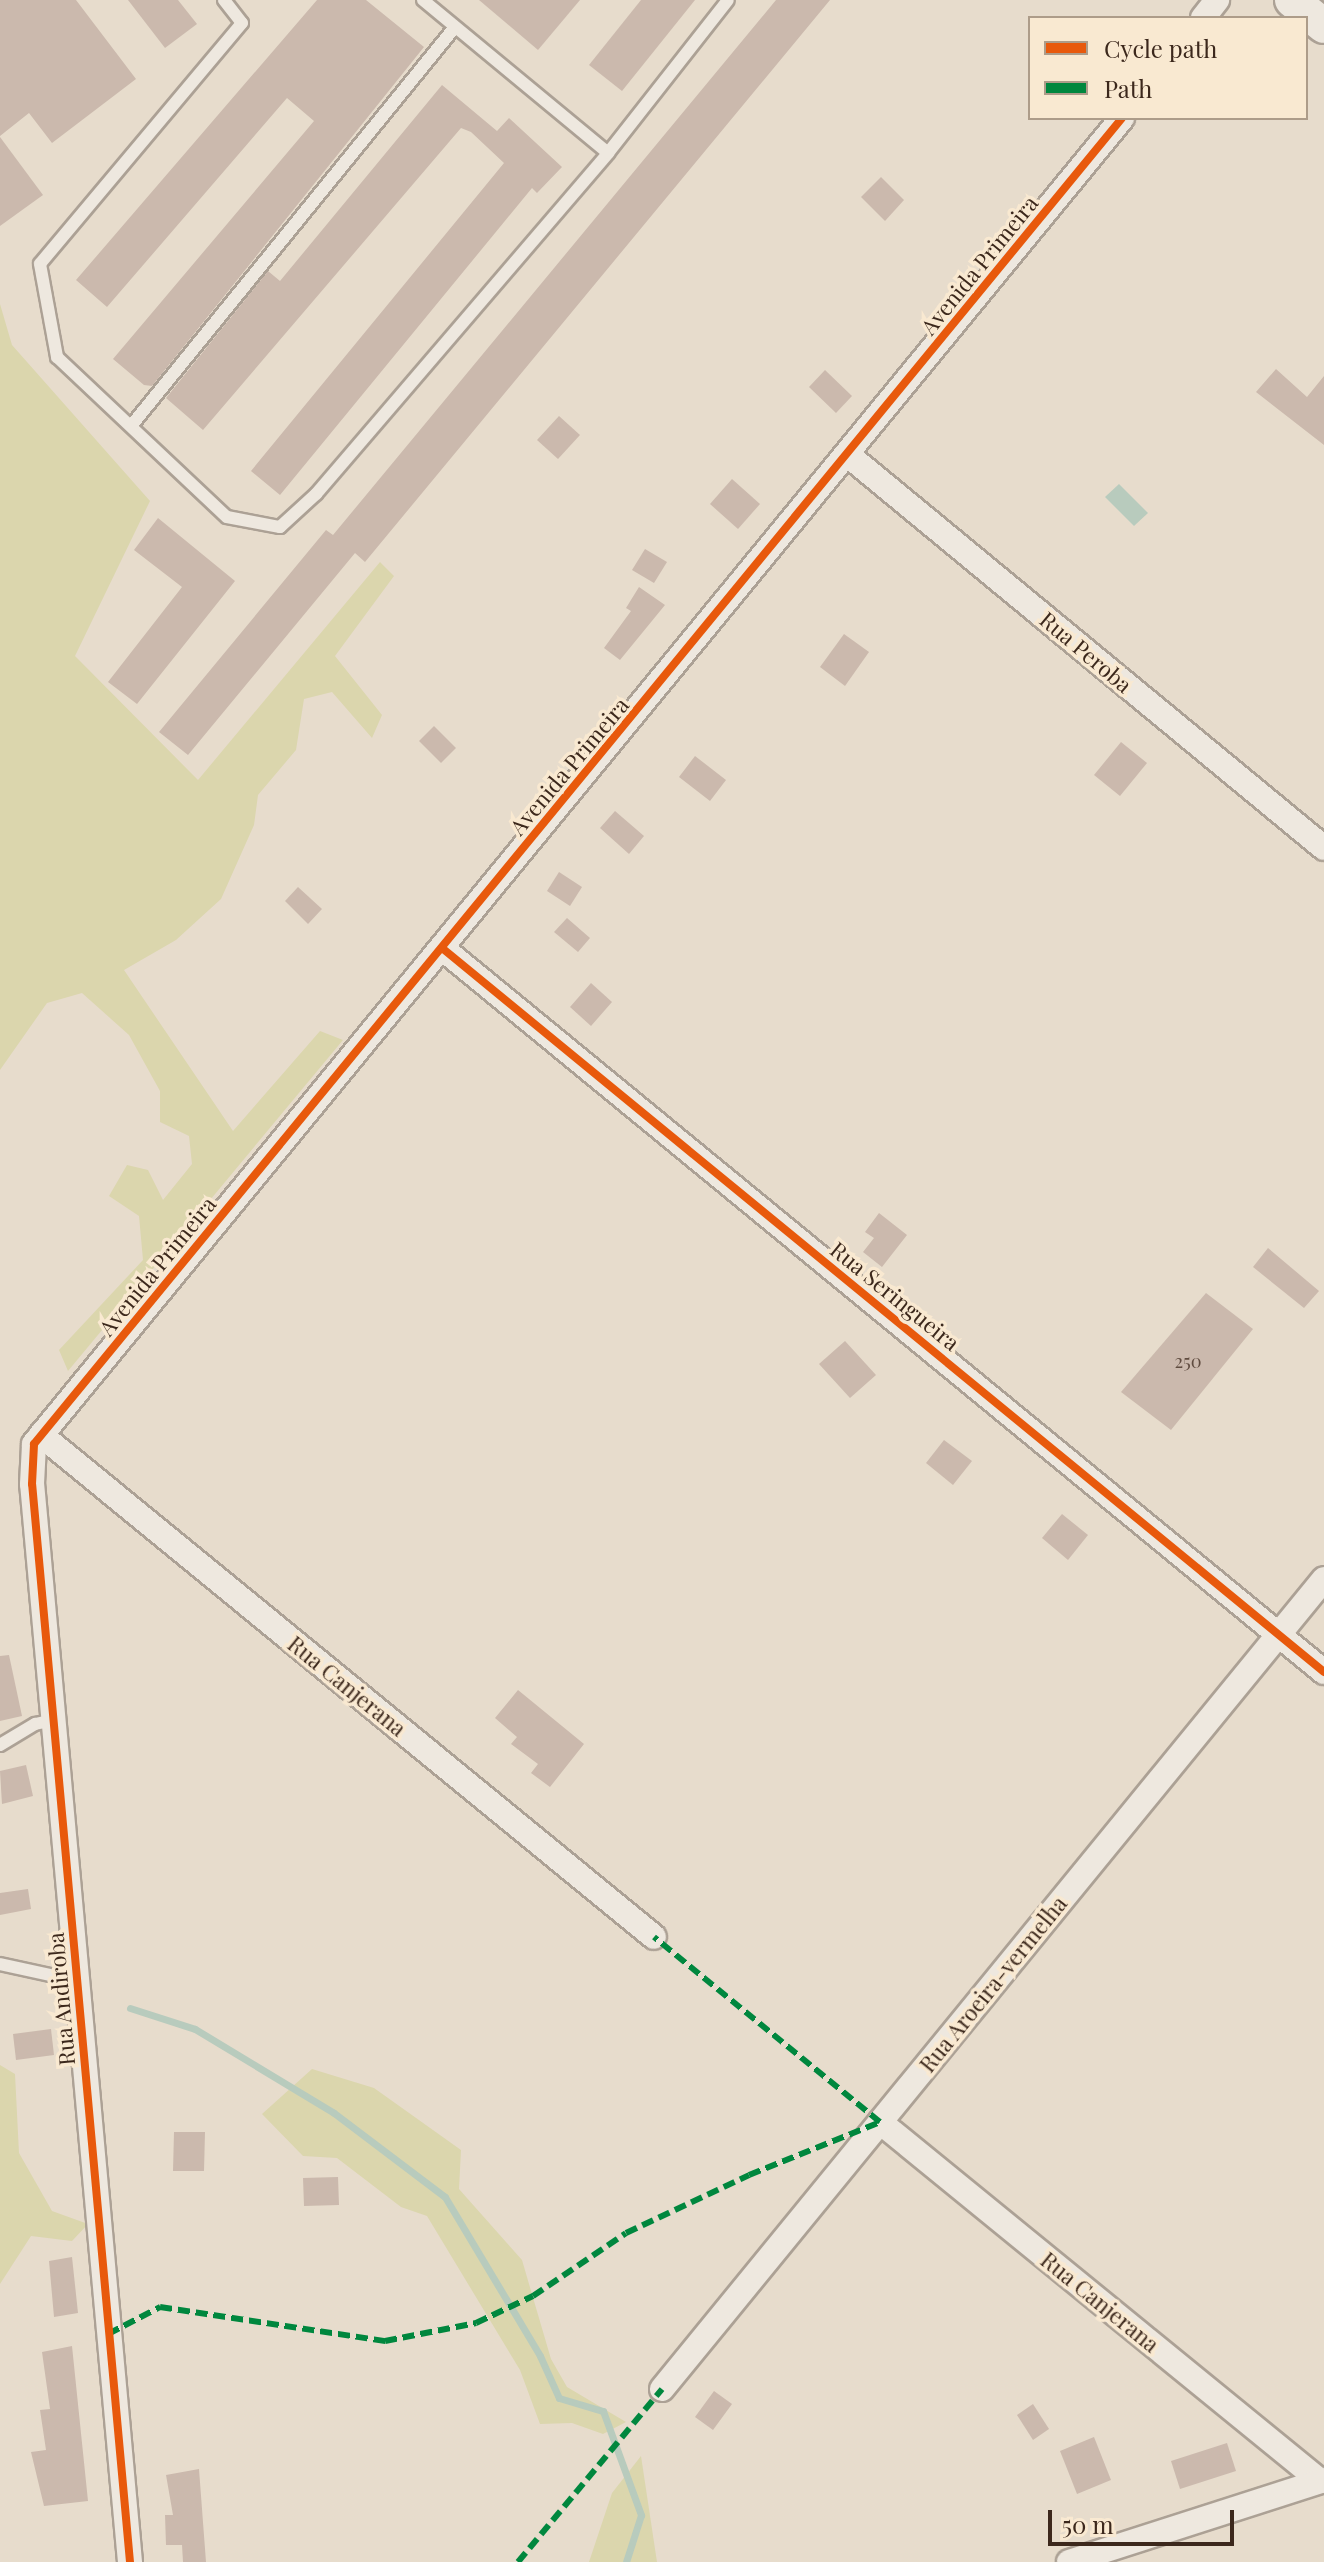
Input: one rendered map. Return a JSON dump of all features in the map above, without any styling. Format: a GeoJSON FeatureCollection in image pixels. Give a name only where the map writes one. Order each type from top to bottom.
{"type":"FeatureCollection","features":[{"type":"Feature","properties":{"kind":"street"},"geometry":{"type":"LineString","coordinates":[[1205,16],[1217,0]]}},
{"type":"Feature","properties":{"kind":"street"},"geometry":{"type":"LineString","coordinates":[[1292,0],[1324,26]]}},
{"type":"Feature","properties":{"kind":"street","name":"Avenida Primeira"},"geometry":{"type":"LineString","coordinates":[[41,1435],[1120,120]]}},
{"type":"Feature","properties":{"kind":"street","name":"Rua Peroba"},"geometry":{"type":"LineString","coordinates":[[848,455],[1324,848]]}},
{"type":"Feature","properties":{"kind":"street","name":"Rua Seringueira"},"geometry":{"type":"LineString","coordinates":[[442,948],[1324,1672]]}},
{"type":"Feature","properties":{"kind":"street","name":"Rua Andiroba"},"geometry":{"type":"LineString","coordinates":[[41,1435],[34,1444],[32,1484],[130,2562]]}},
{"type":"Feature","properties":{"kind":"street","name":"Rua Canjerana"},"geometry":{"type":"LineString","coordinates":[[41,1435],[654,1937]]}},
{"type":"Feature","properties":{"kind":"street","name":"Rua Aroeira-vermelha"},"geometry":{"type":"LineString","coordinates":[[662,2389],[1324,1579]]}},
{"type":"Feature","properties":{"kind":"street","name":"Rua Canjerana"},"geometry":{"type":"LineString","coordinates":[[880,2122],[1322,2480]]}},
{"type":"Feature","properties":{"kind":"street"},"geometry":{"type":"LineString","coordinates":[[1069,2562],[1322,2480]]}},
{"type":"Feature","properties":{"kind":"lane"},"geometry":{"type":"LineString","coordinates":[[224,0],[242,23],[40,264],[57,357],[227,517],[280,527],[316,494],[608,153],[728,0]]}},
{"type":"Feature","properties":{"kind":"lane"},"geometry":{"type":"LineString","coordinates":[[423,0],[608,153]]}},
{"type":"Feature","properties":{"kind":"lane"},"geometry":{"type":"LineString","coordinates":[[131,426],[455,27]]}},
{"type":"Feature","properties":{"kind":"lane"},"geometry":{"type":"LineString","coordinates":[[0,1745],[35,1724],[54,1720]]}},
{"type":"Feature","properties":{"kind":"lane"},"geometry":{"type":"LineString","coordinates":[[0,1964],[78,1981]]}},
{"type":"Feature","properties":{"kind":"shaded area"},"geometry":{"type":"Polygon","coordinates":[[[0,304],[12,345],[150,501],[75,656],[198,780],[380,562],[394,576],[335,656],[382,715],[372,738],[332,692],[304,699],[296,750],[258,795],[254,825],[221,899],[176,940],[124,970],[233,1131],[320,1031],[343,1040],[68,1371],[59,1350],[143,1260],[139,1216],[109,1196],[127,1165],[148,1170],[163,1200],[192,1164],[189,1136],[160,1122],[160,1091],[129,1035],[82,993],[47,1003],[0,1070],[0,304]]]}},
{"type":"Feature","properties":{"kind":"shaded area"},"geometry":{"type":"Polygon","coordinates":[[[1119,484],[1148,513],[1134,526],[1105,497],[1119,484]]]}},
{"type":"Feature","properties":{"kind":"shaded area"},"geometry":{"type":"Polygon","coordinates":[[[0,2065],[15,2074],[19,2153],[52,2211],[88,2224],[72,2241],[31,2236],[0,2284],[0,2065]]]}},
{"type":"Feature","properties":{"kind":"shaded area"},"geometry":{"type":"Polygon","coordinates":[[[312,2069],[374,2088],[461,2150],[459,2189],[522,2260],[551,2359],[567,2387],[626,2422],[603,2434],[572,2423],[540,2424],[520,2370],[427,2216],[401,2207],[337,2158],[303,2156],[262,2114],[312,2069]]]}},
{"type":"Feature","properties":{"kind":"shaded area"},"geometry":{"type":"Polygon","coordinates":[[[641,2456],[657,2562],[589,2562],[612,2493],[641,2456]]]}},
{"type":"Feature","properties":{"kind":"building"},"geometry":{"type":"Polygon","coordinates":[[[0,0],[76,0],[136,79],[52,143],[29,113],[0,136],[0,0]]]}},
{"type":"Feature","properties":{"kind":"building"},"geometry":{"type":"Polygon","coordinates":[[[128,0],[178,0],[197,24],[165,48],[128,0]]]}},
{"type":"Feature","properties":{"kind":"building"},"geometry":{"type":"Polygon","coordinates":[[[317,0],[366,0],[424,47],[152,386],[144,385],[113,359],[314,121],[287,98],[107,307],[76,280],[317,0]]]}},
{"type":"Feature","properties":{"kind":"building"},"geometry":{"type":"Polygon","coordinates":[[[479,0],[580,0],[538,50],[479,0]]]}},
{"type":"Feature","properties":{"kind":"building"},"geometry":{"type":"Polygon","coordinates":[[[641,0],[695,0],[622,91],[589,65],[641,0]]]}},
{"type":"Feature","properties":{"kind":"building"},"geometry":{"type":"Polygon","coordinates":[[[776,0],[830,0],[365,562],[355,553],[188,755],[159,732],[326,530],[333,535],[776,0]]]}},
{"type":"Feature","properties":{"kind":"building"},"geometry":{"type":"Polygon","coordinates":[[[442,85],[497,131],[509,118],[562,167],[537,193],[532,188],[280,495],[251,471],[504,163],[471,132],[461,128],[203,430],[166,398],[268,271],[280,281],[442,85]]]}},
{"type":"Feature","properties":{"kind":"building"},"geometry":{"type":"Polygon","coordinates":[[[0,137],[43,195],[0,226],[0,137]]]}},
{"type":"Feature","properties":{"kind":"building"},"geometry":{"type":"Polygon","coordinates":[[[881,177],[904,200],[885,221],[861,197],[881,177]]]}},
{"type":"Feature","properties":{"kind":"building"},"geometry":{"type":"Polygon","coordinates":[[[1276,369],[1307,397],[1324,376],[1324,445],[1256,392],[1276,369]]]}},
{"type":"Feature","properties":{"kind":"building"},"geometry":{"type":"Polygon","coordinates":[[[825,370],[852,396],[836,413],[809,387],[825,370]]]}},
{"type":"Feature","properties":{"kind":"building"},"geometry":{"type":"Polygon","coordinates":[[[559,416],[580,435],[558,459],[537,440],[559,416]]]}},
{"type":"Feature","properties":{"kind":"building"},"geometry":{"type":"Polygon","coordinates":[[[732,479],[760,504],[738,529],[710,504],[732,479]]]}},
{"type":"Feature","properties":{"kind":"building"},"geometry":{"type":"Polygon","coordinates":[[[158,518],[235,581],[137,704],[108,682],[182,587],[134,550],[158,518]]]}},
{"type":"Feature","properties":{"kind":"building"},"geometry":{"type":"Polygon","coordinates":[[[645,549],[667,562],[654,583],[632,570],[645,549]]]}},
{"type":"Feature","properties":{"kind":"building"},"geometry":{"type":"Polygon","coordinates":[[[639,587],[665,605],[620,660],[604,648],[631,611],[626,608],[639,587]]]}},
{"type":"Feature","properties":{"kind":"building"},"geometry":{"type":"Polygon","coordinates":[[[844,634],[869,652],[845,686],[820,667],[844,634]]]}},
{"type":"Feature","properties":{"kind":"building"},"geometry":{"type":"Polygon","coordinates":[[[434,726],[456,748],[441,763],[419,741],[434,726]]]}},
{"type":"Feature","properties":{"kind":"building"},"geometry":{"type":"Polygon","coordinates":[[[1121,742],[1147,763],[1120,796],[1094,775],[1121,742]]]}},
{"type":"Feature","properties":{"kind":"building"},"geometry":{"type":"Polygon","coordinates":[[[695,756],[726,780],[710,801],[679,777],[695,756]]]}},
{"type":"Feature","properties":{"kind":"building"},"geometry":{"type":"Polygon","coordinates":[[[615,811],[644,836],[629,854],[600,828],[615,811]]]}},
{"type":"Feature","properties":{"kind":"building"},"geometry":{"type":"Polygon","coordinates":[[[559,872],[582,887],[570,906],[547,891],[559,872]]]}},
{"type":"Feature","properties":{"kind":"building"},"geometry":{"type":"Polygon","coordinates":[[[298,887],[322,909],[308,924],[285,901],[298,887]]]}},
{"type":"Feature","properties":{"kind":"building"},"geometry":{"type":"Polygon","coordinates":[[[567,918],[590,938],[578,952],[554,932],[567,918]]]}},
{"type":"Feature","properties":{"kind":"building"},"geometry":{"type":"Polygon","coordinates":[[[591,983],[612,1002],[591,1026],[570,1007],[591,983]]]}},
{"type":"Feature","properties":{"kind":"building"},"geometry":{"type":"Polygon","coordinates":[[[879,1213],[907,1235],[882,1267],[863,1252],[874,1238],[865,1232],[879,1213]]]}},
{"type":"Feature","properties":{"kind":"building"},"geometry":{"type":"Polygon","coordinates":[[[1268,1248],[1319,1291],[1304,1308],[1253,1267],[1268,1248]]]}},
{"type":"Feature","properties":{"kind":"building"},"geometry":{"type":"Polygon","coordinates":[[[1206,1293],[1253,1329],[1171,1430],[1121,1392],[1206,1293]]]}},
{"type":"Feature","properties":{"kind":"building"},"geometry":{"type":"Polygon","coordinates":[[[845,1341],[876,1375],[850,1398],[819,1364],[845,1341]]]}},
{"type":"Feature","properties":{"kind":"building"},"geometry":{"type":"Polygon","coordinates":[[[944,1440],[972,1461],[953,1485],[926,1463],[944,1440]]]}},
{"type":"Feature","properties":{"kind":"building"},"geometry":{"type":"Polygon","coordinates":[[[1062,1514],[1088,1535],[1068,1560],[1042,1538],[1062,1514]]]}},
{"type":"Feature","properties":{"kind":"building"},"geometry":{"type":"Polygon","coordinates":[[[9,1655],[22,1716],[0,1721],[0,1656],[9,1655]]]}},
{"type":"Feature","properties":{"kind":"building"},"geometry":{"type":"Polygon","coordinates":[[[518,1690],[584,1744],[550,1787],[531,1773],[538,1764],[511,1744],[517,1737],[495,1718],[518,1690]]]}},
{"type":"Feature","properties":{"kind":"building"},"geometry":{"type":"Polygon","coordinates":[[[26,1765],[33,1796],[2,1804],[0,1771],[26,1765]]]}},
{"type":"Feature","properties":{"kind":"building"},"geometry":{"type":"Polygon","coordinates":[[[28,1889],[31,1909],[0,1915],[0,1893],[28,1889]]]}},
{"type":"Feature","properties":{"kind":"building"},"geometry":{"type":"Polygon","coordinates":[[[51,2029],[54,2055],[16,2060],[13,2034],[51,2029]]]}},
{"type":"Feature","properties":{"kind":"building"},"geometry":{"type":"Polygon","coordinates":[[[174,2132],[205,2132],[204,2171],[173,2171],[174,2132]]]}},
{"type":"Feature","properties":{"kind":"building"},"geometry":{"type":"Polygon","coordinates":[[[338,2177],[339,2205],[304,2206],[303,2178],[338,2177]]]}},
{"type":"Feature","properties":{"kind":"building"},"geometry":{"type":"Polygon","coordinates":[[[72,2257],[78,2313],[54,2317],[49,2261],[72,2257]]]}},
{"type":"Feature","properties":{"kind":"building"},"geometry":{"type":"Polygon","coordinates":[[[72,2346],[88,2501],[44,2506],[31,2452],[46,2450],[40,2410],[50,2409],[42,2352],[72,2346]]]}},
{"type":"Feature","properties":{"kind":"building"},"geometry":{"type":"Polygon","coordinates":[[[714,2391],[732,2404],[713,2430],[695,2417],[714,2391]]]}},
{"type":"Feature","properties":{"kind":"building"},"geometry":{"type":"Polygon","coordinates":[[[1033,2404],[1049,2429],[1033,2440],[1017,2415],[1033,2404]]]}},
{"type":"Feature","properties":{"kind":"building"},"geometry":{"type":"Polygon","coordinates":[[[1094,2437],[1111,2480],[1077,2494],[1060,2451],[1094,2437]]]}},
{"type":"Feature","properties":{"kind":"building"},"geometry":{"type":"Polygon","coordinates":[[[1227,2443],[1236,2471],[1180,2489],[1171,2461],[1227,2443]]]}},
{"type":"Feature","properties":{"kind":"building"},"geometry":{"type":"Polygon","coordinates":[[[199,2469],[206,2562],[183,2562],[182,2545],[166,2545],[165,2515],[173,2515],[166,2475],[199,2469]]]}},
{"type":"Feature","properties":{"kind":"waterway"},"geometry":{"type":"LineString","coordinates":[[130,2008],[195,2029],[334,2113],[445,2197],[540,2356],[559,2398],[603,2411],[641,2515],[626,2562]]}},
{"type":"Feature","properties":{"kind":"marked path"},"geometry":{"type":"LineString","coordinates":[[108,2334],[160,2307],[385,2341],[476,2323],[533,2296],[626,2233],[749,2175],[880,2122],[654,1937]]}},
{"type":"Feature","properties":{"kind":"marked path"},"geometry":{"type":"LineString","coordinates":[[518,2562],[662,2389]]}},
{"type":"Feature","properties":{"kind":"cycle path"},"geometry":{"type":"LineString","coordinates":[[130,2562],[32,1484],[34,1444],[1120,120]]}},
{"type":"Feature","properties":{"kind":"cycle path"},"geometry":{"type":"LineString","coordinates":[[442,948],[1324,1672]]}}]}
